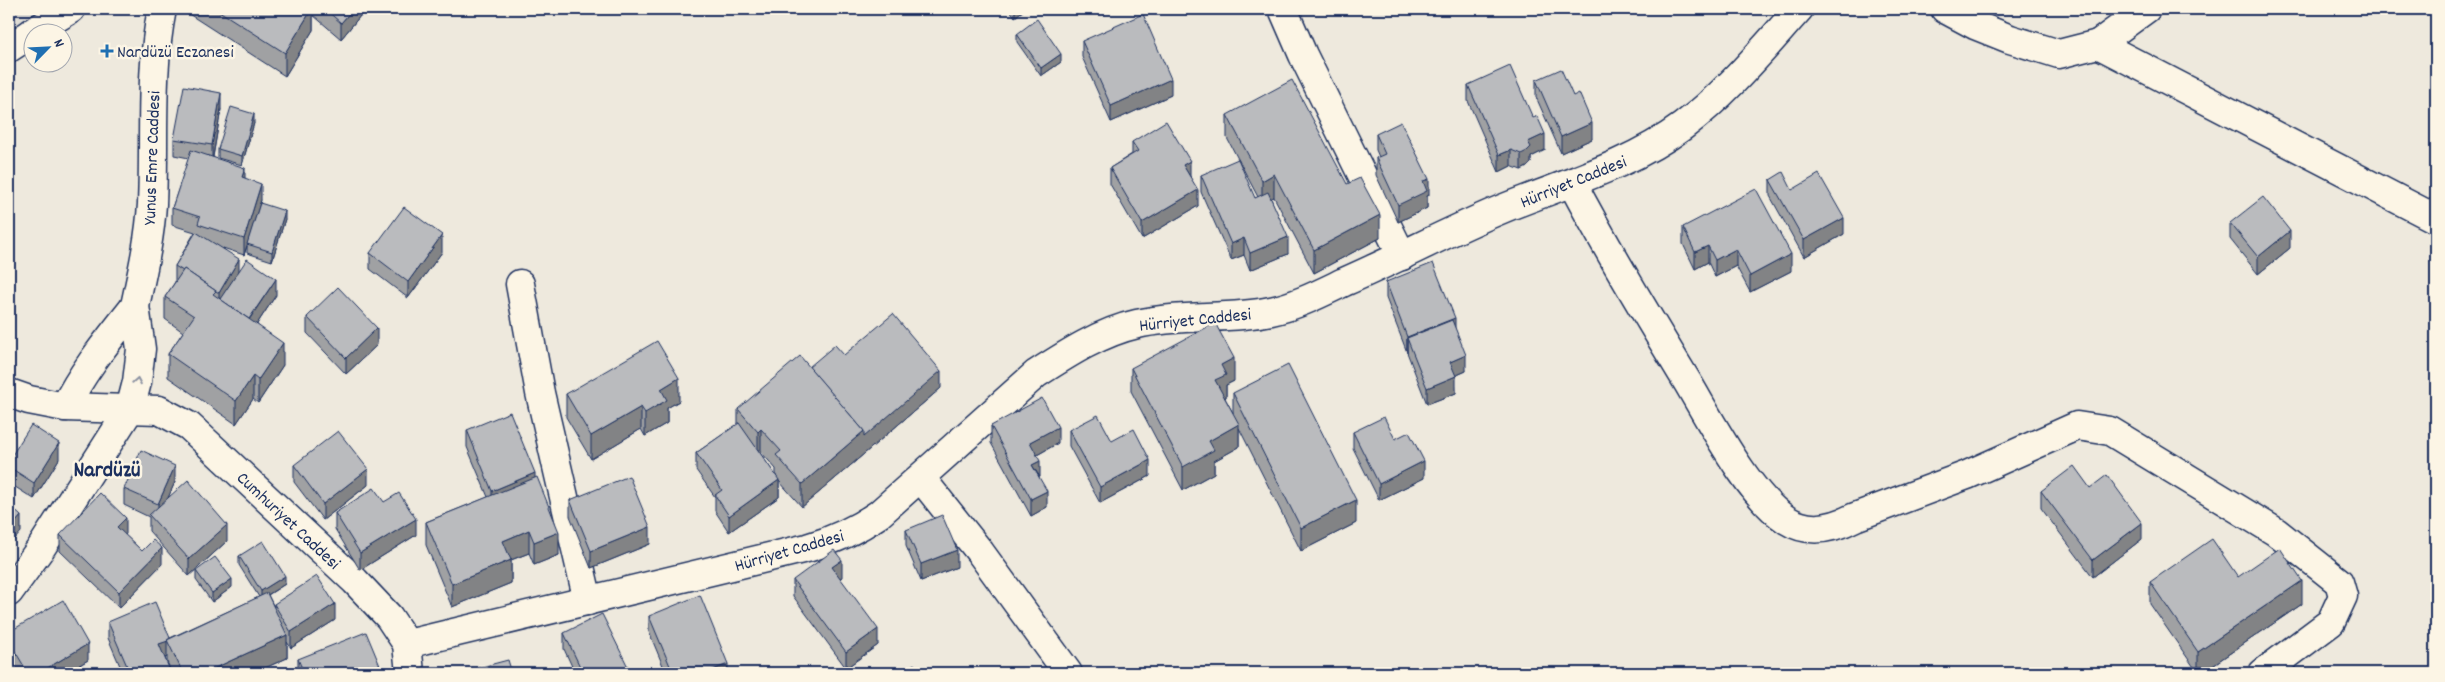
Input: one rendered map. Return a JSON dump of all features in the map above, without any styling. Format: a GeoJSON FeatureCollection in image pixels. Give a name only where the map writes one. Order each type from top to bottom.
{"type":"FeatureCollection","features":[{"type":"Feature","properties":{"kind":"street"},"geometry":{"type":"LineString","coordinates":[[50,22],[71,9]]}},
{"type":"Feature","properties":{"kind":"street","name":"Yunus Emre Caddesi"},"geometry":{"type":"LineString","coordinates":[[135,306],[146,250],[152,205],[153,91],[162,9]]}},
{"type":"Feature","properties":{"kind":"street"},"geometry":{"type":"LineString","coordinates":[[1283,9],[1303,55],[1402,256]]}},
{"type":"Feature","properties":{"kind":"street","name":"Hürriyet Caddesi"},"geometry":{"type":"LineString","coordinates":[[407,644],[834,540],[855,531],[879,514],[921,478],[1036,374],[1097,339],[1137,324],[1272,311],[1310,298],[1502,210],[1572,183],[1652,146],[1711,104],[1799,9]]}},
{"type":"Feature","properties":{"kind":"street"},"geometry":{"type":"LineString","coordinates":[[1945,9],[1975,25],[2010,39],[2059,54],[2098,44],[2146,9]]}},
{"type":"Feature","properties":{"kind":"street"},"geometry":{"type":"LineString","coordinates":[[9,48],[22,40]]}},
{"type":"Feature","properties":{"kind":"street"},"geometry":{"type":"LineString","coordinates":[[2098,44],[2436,219]]}},
{"type":"Feature","properties":{"kind":"street"},"geometry":{"type":"LineString","coordinates":[[1572,183],[1595,227],[1729,454],[1765,500],[1782,517],[1804,527],[1822,528],[1840,525],[1855,517],[1975,472],[2077,426],[2110,432],[2276,532],[2339,582],[2343,596],[2331,622],[2263,673]]}},
{"type":"Feature","properties":{"kind":"street"},"geometry":{"type":"LineString","coordinates":[[520,284],[544,411],[588,601]]}},
{"type":"Feature","properties":{"kind":"street"},"geometry":{"type":"LineString","coordinates":[[65,407],[75,386],[88,367],[135,306]]}},
{"type":"Feature","properties":{"kind":"street"},"geometry":{"type":"LineString","coordinates":[[9,592],[41,548],[130,409],[138,382],[141,349],[135,306]]}},
{"type":"Feature","properties":{"kind":"street","name":"Cumhuriyet Caddesi"},"geometry":{"type":"LineString","coordinates":[[9,393],[29,400],[65,407],[159,410],[189,426],[355,581],[389,617],[407,644],[410,673]]}},
{"type":"Feature","properties":{"kind":"street"},"geometry":{"type":"LineString","coordinates":[[921,478],[980,552],[1068,673]]}},
{"type":"Feature","properties":{"kind":"shaded area"},"geometry":{"type":"Polygon","coordinates":[[[9,9],[44,9],[22,22],[9,30],[9,9]]]}},
{"type":"Feature","properties":{"kind":"building"},"geometry":{"type":"Polygon","coordinates":[[[216,9],[312,9],[285,53],[216,9]]]}},
{"type":"Feature","properties":{"kind":"building"},"geometry":{"type":"Polygon","coordinates":[[[325,9],[353,9],[341,23],[325,9]]]}},
{"type":"Feature","properties":{"kind":"building"},"geometry":{"type":"Polygon","coordinates":[[[1143,14],[1171,79],[1111,106],[1082,41],[1143,14]]]}},
{"type":"Feature","properties":{"kind":"building"},"geometry":{"type":"Polygon","coordinates":[[[1037,19],[1061,54],[1041,68],[1017,34],[1037,19]]]}},
{"type":"Feature","properties":{"kind":"building"},"geometry":{"type":"Polygon","coordinates":[[[1510,66],[1533,118],[1537,116],[1545,134],[1528,142],[1531,147],[1521,154],[1511,150],[1499,155],[1468,85],[1510,66]]]}},
{"type":"Feature","properties":{"kind":"building"},"geometry":{"type":"Polygon","coordinates":[[[1561,69],[1573,96],[1579,93],[1592,123],[1561,137],[1536,80],[1561,69]]]}},
{"type":"Feature","properties":{"kind":"building"},"geometry":{"type":"Polygon","coordinates":[[[1292,80],[1347,184],[1360,178],[1380,215],[1314,250],[1274,174],[1262,181],[1227,115],[1292,80]]]}},
{"type":"Feature","properties":{"kind":"building"},"geometry":{"type":"Polygon","coordinates":[[[184,86],[221,93],[212,145],[174,139],[184,86]]]}},
{"type":"Feature","properties":{"kind":"building"},"geometry":{"type":"Polygon","coordinates":[[[231,107],[254,114],[242,156],[218,149],[231,107]]]}},
{"type":"Feature","properties":{"kind":"building"},"geometry":{"type":"Polygon","coordinates":[[[1166,121],[1190,161],[1183,165],[1198,190],[1142,223],[1110,168],[1138,151],[1132,142],[1166,121]]]}},
{"type":"Feature","properties":{"kind":"building"},"geometry":{"type":"Polygon","coordinates":[[[1401,122],[1429,179],[1423,181],[1427,191],[1398,205],[1376,158],[1385,154],[1376,134],[1401,122]]]}},
{"type":"Feature","properties":{"kind":"building"},"geometry":{"type":"Polygon","coordinates":[[[191,150],[245,168],[242,177],[261,184],[244,239],[198,224],[200,217],[172,208],[191,150]]]}},
{"type":"Feature","properties":{"kind":"building"},"geometry":{"type":"Polygon","coordinates":[[[1238,159],[1255,198],[1268,192],[1288,237],[1250,253],[1244,238],[1231,244],[1201,175],[1238,159]]]}},
{"type":"Feature","properties":{"kind":"building"},"geometry":{"type":"Polygon","coordinates":[[[1783,172],[1792,190],[1819,174],[1844,218],[1804,240],[1770,180],[1783,172]]]}},
{"type":"Feature","properties":{"kind":"building"},"geometry":{"type":"Polygon","coordinates":[[[1756,189],[1791,254],[1750,276],[1736,249],[1715,260],[1708,246],[1695,252],[1683,227],[1756,189]]]}},
{"type":"Feature","properties":{"kind":"building"},"geometry":{"type":"Polygon","coordinates":[[[2263,197],[2290,231],[2258,257],[2230,223],[2263,197]]]}},
{"type":"Feature","properties":{"kind":"building"},"geometry":{"type":"Polygon","coordinates":[[[260,203],[285,211],[272,252],[247,244],[260,203]]]}},
{"type":"Feature","properties":{"kind":"building"},"geometry":{"type":"Polygon","coordinates":[[[404,207],[442,235],[408,282],[370,253],[404,207]]]}},
{"type":"Feature","properties":{"kind":"building"},"geometry":{"type":"Polygon","coordinates":[[[196,232],[239,259],[219,293],[184,269],[183,271],[175,266],[196,232]]]}},
{"type":"Feature","properties":{"kind":"building"},"geometry":{"type":"Polygon","coordinates":[[[247,259],[276,279],[249,319],[220,299],[247,259]]]}},
{"type":"Feature","properties":{"kind":"building"},"geometry":{"type":"Polygon","coordinates":[[[1433,263],[1455,318],[1407,337],[1386,282],[1433,263]]]}},
{"type":"Feature","properties":{"kind":"building"},"geometry":{"type":"Polygon","coordinates":[[[184,269],[216,291],[213,294],[283,343],[258,380],[253,376],[236,401],[168,354],[194,316],[165,297],[184,269]]]}},
{"type":"Feature","properties":{"kind":"building"},"geometry":{"type":"Polygon","coordinates":[[[338,287],[377,328],[346,358],[307,317],[338,287]]]}},
{"type":"Feature","properties":{"kind":"building"},"geometry":{"type":"Polygon","coordinates":[[[893,314],[941,371],[864,437],[864,431],[809,367],[835,345],[844,355],[893,314]]]}},
{"type":"Feature","properties":{"kind":"building"},"geometry":{"type":"Polygon","coordinates":[[[1452,320],[1466,355],[1450,362],[1456,376],[1427,388],[1407,338],[1452,320]]]}},
{"type":"Feature","properties":{"kind":"building"},"geometry":{"type":"Polygon","coordinates":[[[1215,323],[1234,358],[1221,365],[1226,375],[1215,380],[1239,424],[1209,441],[1214,450],[1183,467],[1131,368],[1215,323]]]}},
{"type":"Feature","properties":{"kind":"building"},"geometry":{"type":"Polygon","coordinates":[[[657,341],[679,378],[661,389],[667,400],[645,413],[641,407],[591,436],[566,394],[657,341]]]}},
{"type":"Feature","properties":{"kind":"building"},"geometry":{"type":"Polygon","coordinates":[[[800,356],[864,431],[802,484],[776,455],[781,451],[761,429],[758,432],[738,409],[800,356]]]}},
{"type":"Feature","properties":{"kind":"building"},"geometry":{"type":"Polygon","coordinates":[[[1288,365],[1356,500],[1301,528],[1233,393],[1288,365]]]}},
{"type":"Feature","properties":{"kind":"building"},"geometry":{"type":"Polygon","coordinates":[[[1042,398],[1058,427],[1030,442],[1040,461],[1032,465],[1047,491],[1031,499],[991,426],[1042,398]]]}},
{"type":"Feature","properties":{"kind":"building"},"geometry":{"type":"Polygon","coordinates":[[[510,412],[535,473],[492,491],[467,430],[510,412]]]}},
{"type":"Feature","properties":{"kind":"building"},"geometry":{"type":"Polygon","coordinates":[[[1098,415],[1112,441],[1134,429],[1150,460],[1100,487],[1069,430],[1098,415]]]}},
{"type":"Feature","properties":{"kind":"building"},"geometry":{"type":"Polygon","coordinates":[[[1384,417],[1395,439],[1409,432],[1424,461],[1379,484],[1353,432],[1384,417]]]}},
{"type":"Feature","properties":{"kind":"building"},"geometry":{"type":"Polygon","coordinates":[[[739,423],[779,480],[729,516],[715,495],[722,490],[696,453],[739,423]]]}},
{"type":"Feature","properties":{"kind":"building"},"geometry":{"type":"Polygon","coordinates":[[[31,425],[59,443],[34,483],[9,467],[9,460],[31,425]]]}},
{"type":"Feature","properties":{"kind":"building"},"geometry":{"type":"Polygon","coordinates":[[[338,431],[368,469],[323,504],[294,465],[338,431]]]}},
{"type":"Feature","properties":{"kind":"building"},"geometry":{"type":"Polygon","coordinates":[[[141,450],[175,466],[158,504],[124,489],[141,450]]]}},
{"type":"Feature","properties":{"kind":"building"},"geometry":{"type":"Polygon","coordinates":[[[2074,466],[2090,488],[2107,475],[2142,523],[2093,560],[2041,491],[2074,466]]]}},
{"type":"Feature","properties":{"kind":"building"},"geometry":{"type":"Polygon","coordinates":[[[629,476],[650,527],[591,551],[570,500],[629,476]]]}},
{"type":"Feature","properties":{"kind":"building"},"geometry":{"type":"Polygon","coordinates":[[[537,477],[559,532],[534,542],[529,530],[503,541],[511,560],[452,584],[426,522],[537,477]]]}},
{"type":"Feature","properties":{"kind":"building"},"geometry":{"type":"Polygon","coordinates":[[[188,480],[227,525],[189,559],[149,515],[188,480]]]}},
{"type":"Feature","properties":{"kind":"building"},"geometry":{"type":"Polygon","coordinates":[[[374,488],[384,502],[399,493],[416,519],[360,553],[335,513],[374,488]]]}},
{"type":"Feature","properties":{"kind":"building"},"geometry":{"type":"Polygon","coordinates":[[[100,493],[126,518],[117,527],[142,551],[153,540],[162,548],[119,592],[60,535],[100,493]]]}},
{"type":"Feature","properties":{"kind":"building"},"geometry":{"type":"Polygon","coordinates":[[[9,505],[21,516],[9,530],[9,505]]]}},
{"type":"Feature","properties":{"kind":"building"},"geometry":{"type":"Polygon","coordinates":[[[942,515],[957,550],[921,564],[906,530],[942,515]]]}},
{"type":"Feature","properties":{"kind":"building"},"geometry":{"type":"Polygon","coordinates":[[[2212,539],[2238,577],[2280,548],[2302,581],[2198,652],[2150,582],[2212,539]]]}},
{"type":"Feature","properties":{"kind":"building"},"geometry":{"type":"Polygon","coordinates":[[[263,541],[285,576],[261,591],[239,556],[263,541]]]}},
{"type":"Feature","properties":{"kind":"building"},"geometry":{"type":"Polygon","coordinates":[[[834,550],[842,560],[832,567],[878,629],[846,652],[793,580],[834,550]]]}},
{"type":"Feature","properties":{"kind":"building"},"geometry":{"type":"Polygon","coordinates":[[[215,557],[232,579],[212,593],[196,571],[215,557]]]}},
{"type":"Feature","properties":{"kind":"building"},"geometry":{"type":"Polygon","coordinates":[[[317,576],[335,604],[291,632],[274,604],[317,576]]]}},
{"type":"Feature","properties":{"kind":"building"},"geometry":{"type":"Polygon","coordinates":[[[267,593],[287,635],[204,673],[183,673],[167,640],[267,593]]]}},
{"type":"Feature","properties":{"kind":"building"},"geometry":{"type":"Polygon","coordinates":[[[700,595],[728,664],[705,673],[673,673],[649,616],[700,595]]]}},
{"type":"Feature","properties":{"kind":"building"},"geometry":{"type":"Polygon","coordinates":[[[63,600],[88,644],[39,673],[28,673],[9,641],[9,632],[63,600]]]}},
{"type":"Feature","properties":{"kind":"building"},"geometry":{"type":"Polygon","coordinates":[[[155,602],[170,638],[168,641],[159,644],[171,673],[130,673],[108,622],[155,602]]]}},
{"type":"Feature","properties":{"kind":"building"},"geometry":{"type":"Polygon","coordinates":[[[602,614],[631,673],[583,673],[564,633],[602,614]]]}},
{"type":"Feature","properties":{"kind":"building"},"geometry":{"type":"Polygon","coordinates":[[[366,632],[383,673],[304,673],[298,659],[366,632]]]}},
{"type":"Feature","properties":{"kind":"building"},"geometry":{"type":"Polygon","coordinates":[[[508,660],[512,673],[459,673],[508,660]]]}},
{"type":"Feature","properties":{"kind":"building"},"geometry":{"type":"Polygon","coordinates":[[[9,664],[13,673],[9,673],[9,664]]]}},
{"type":"Feature","properties":{"kind":"building"},"geometry":{"type":"Polygon","coordinates":[[[914,664],[922,673],[902,673],[914,664]]]}},
{"type":"Feature","properties":{"kind":"place","name":"Nardüzü Eczanesi"},"geometry":{"type":"Point","coordinates":[107,51]}},
{"type":"Feature","properties":{"kind":"district","name":"Nardüzü"},"geometry":{"type":"Point","coordinates":[107,468]}}]}
